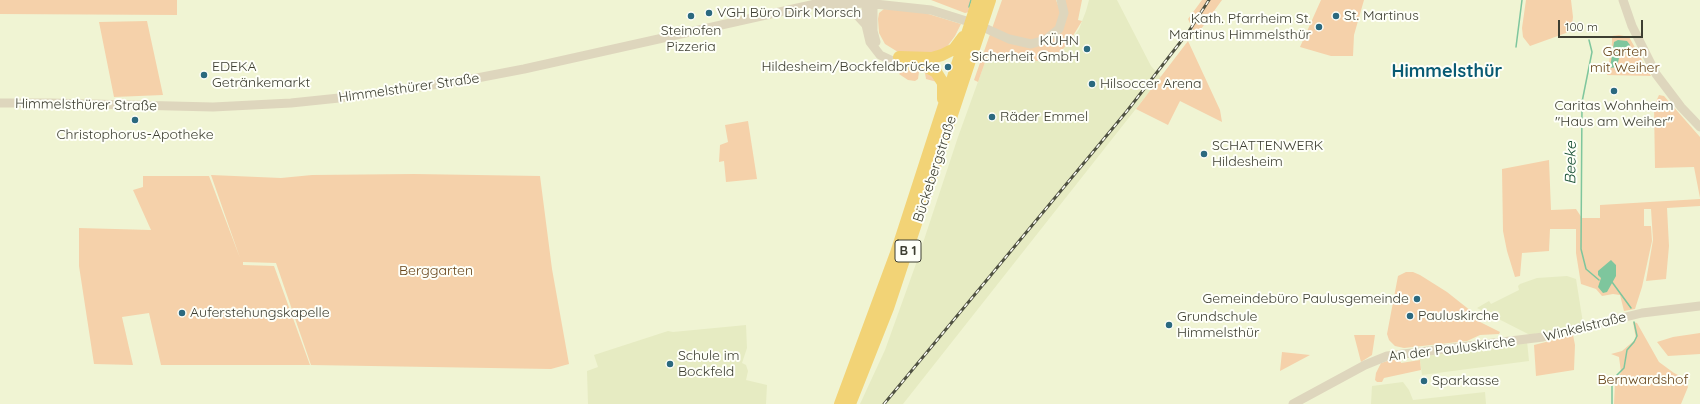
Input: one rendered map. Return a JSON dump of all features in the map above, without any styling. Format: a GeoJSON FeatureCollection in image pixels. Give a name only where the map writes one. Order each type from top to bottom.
{"type":"FeatureCollection","features":[{"type":"Feature","properties":{"kind":"highway","name":"Bückebergstraße"},"geometry":{"type":"LineString","coordinates":[[840,404],[878,305],[978,0]]}},
{"type":"Feature","properties":{"kind":"highway","name":"Bückebergstraße"},"geometry":{"type":"LineString","coordinates":[[850,404],[893,293],[990,3]]}},
{"type":"Feature","properties":{"kind":"highway"},"geometry":{"type":"LineString","coordinates":[[898,60],[932,58],[942,55],[954,49],[969,28]]}},
{"type":"Feature","properties":{"kind":"highway"},"geometry":{"type":"LineString","coordinates":[[898,60],[925,66],[936,72],[943,85],[943,108]]}},
{"type":"Feature","properties":{"kind":"street","name":"Himmelsthürer Straße"},"geometry":{"type":"LineString","coordinates":[[896,0],[918,4],[930,10]]}},
{"type":"Feature","properties":{"kind":"street","name":"Himmelsthürer Straße"},"geometry":{"type":"LineString","coordinates":[[0,103],[51,102],[213,107],[277,104],[368,95],[524,69],[833,2],[870,3],[930,10],[957,17],[1023,43],[1038,43],[1055,33],[1061,24],[1064,10],[1062,0]]}},
{"type":"Feature","properties":{"kind":"street"},"geometry":{"type":"LineString","coordinates":[[1623,0],[1632,26],[1656,74],[1681,107],[1700,127]]}},
{"type":"Feature","properties":{"kind":"street"},"geometry":{"type":"LineString","coordinates":[[833,2],[855,14],[866,25]]}},
{"type":"Feature","properties":{"kind":"street"},"geometry":{"type":"LineString","coordinates":[[870,3],[866,25],[870,42],[877,53],[886,59],[898,60]]}},
{"type":"Feature","properties":{"kind":"street"},"geometry":{"type":"LineString","coordinates":[[870,3],[875,39],[883,49],[898,60]]}},
{"type":"Feature","properties":{"kind":"street","name":"Winkelstraße"},"geometry":{"type":"LineString","coordinates":[[1528,340],[1555,335],[1642,313],[1700,306]]}},
{"type":"Feature","properties":{"kind":"street","name":"An der Pauluskirche"},"geometry":{"type":"LineString","coordinates":[[1293,404],[1376,360],[1390,355],[1528,340]]}},
{"type":"Feature","properties":{"kind":"shaded area"},"geometry":{"type":"Polygon","coordinates":[[[1089,0],[1117,0],[1151,66],[1161,77],[903,404],[860,404],[885,350],[988,54],[1019,61],[1053,58],[1068,45],[1079,29],[1089,0]]]}},
{"type":"Feature","properties":{"kind":"shaded area"},"geometry":{"type":"Polygon","coordinates":[[[1618,40],[1627,41],[1630,45],[1628,50],[1619,58],[1617,67],[1610,68],[1614,42],[1618,40]]]}},
{"type":"Feature","properties":{"kind":"shaded area"},"geometry":{"type":"Polygon","coordinates":[[[1611,260],[1616,265],[1616,276],[1607,292],[1603,293],[1598,287],[1601,278],[1598,275],[1598,271],[1611,260]]]}},
{"type":"Feature","properties":{"kind":"shaded area"},"geometry":{"type":"Polygon","coordinates":[[[1567,276],[1576,279],[1583,323],[1578,325],[1530,335],[1477,308],[1489,301],[1491,304],[1519,290],[1518,286],[1520,284],[1537,278],[1567,276]]]}},
{"type":"Feature","properties":{"kind":"shaded area","name":"Schule im Bockfeld"},"geometry":{"type":"Polygon","coordinates":[[[746,325],[747,348],[742,363],[746,365],[748,371],[746,380],[767,385],[766,404],[588,404],[587,371],[598,367],[594,355],[668,331],[673,332],[746,325]]]}},
{"type":"Feature","properties":{"kind":"shaded area"},"geometry":{"type":"Polygon","coordinates":[[[1527,341],[1529,361],[1422,375],[1419,353],[1527,341]]]}},
{"type":"Feature","properties":{"kind":"shaded area"},"geometry":{"type":"Polygon","coordinates":[[[1403,382],[1409,390],[1413,400],[1485,392],[1486,404],[1371,404],[1372,386],[1403,382]]]}},
{"type":"Feature","properties":{"kind":"green space"},"geometry":{"type":"Polygon","coordinates":[[[0,0],[177,0],[177,15],[0,14],[0,0]]]}},
{"type":"Feature","properties":{"kind":"green space"},"geometry":{"type":"Polygon","coordinates":[[[931,0],[973,0],[969,12],[965,13],[931,0]]]}},
{"type":"Feature","properties":{"kind":"green space"},"geometry":{"type":"Polygon","coordinates":[[[1002,0],[1056,0],[1058,5],[1060,0],[1082,0],[1078,20],[1082,21],[1068,44],[1054,58],[1046,61],[1019,61],[988,54],[978,82],[974,80],[1002,0]]]}},
{"type":"Feature","properties":{"kind":"green space"},"geometry":{"type":"Polygon","coordinates":[[[1202,0],[1222,0],[1196,36],[1188,19],[1202,0]]]}},
{"type":"Feature","properties":{"kind":"green space"},"geometry":{"type":"Polygon","coordinates":[[[1321,0],[1364,0],[1354,35],[1353,56],[1331,56],[1300,47],[1321,0]]]}},
{"type":"Feature","properties":{"kind":"green space"},"geometry":{"type":"Polygon","coordinates":[[[1526,0],[1571,0],[1573,17],[1572,25],[1566,33],[1530,46],[1523,37],[1522,28],[1526,0]]]}},
{"type":"Feature","properties":{"kind":"green space"},"geometry":{"type":"Polygon","coordinates":[[[884,9],[922,12],[961,24],[955,36],[946,48],[929,54],[898,52],[885,44],[879,33],[879,13],[884,9]]]}},
{"type":"Feature","properties":{"kind":"green space"},"geometry":{"type":"Polygon","coordinates":[[[147,21],[163,95],[114,97],[99,22],[147,21]]]}},
{"type":"Feature","properties":{"kind":"green space","name":"Garten mit Weiher"},"geometry":{"type":"Polygon","coordinates":[[[1619,35],[1629,37],[1651,76],[1607,75],[1612,36],[1619,35]]]}},
{"type":"Feature","properties":{"kind":"green space"},"geometry":{"type":"Polygon","coordinates":[[[1188,41],[1220,110],[1222,122],[1180,101],[1168,125],[1136,109],[1188,41]]]}},
{"type":"Feature","properties":{"kind":"green space"},"geometry":{"type":"Polygon","coordinates":[[[906,67],[929,71],[937,82],[926,79],[925,73],[919,72],[918,79],[915,81],[908,80],[899,74],[906,67]]]}},
{"type":"Feature","properties":{"kind":"green space"},"geometry":{"type":"Polygon","coordinates":[[[1659,95],[1664,96],[1700,137],[1700,198],[1694,167],[1655,168],[1654,106],[1659,95]]]}},
{"type":"Feature","properties":{"kind":"green space"},"geometry":{"type":"Polygon","coordinates":[[[748,121],[757,179],[726,182],[724,161],[719,162],[720,145],[728,142],[725,125],[748,121]]]}},
{"type":"Feature","properties":{"kind":"green space"},"geometry":{"type":"Polygon","coordinates":[[[1549,160],[1551,210],[1576,209],[1582,218],[1600,218],[1600,205],[1700,199],[1700,206],[1667,208],[1669,246],[1666,279],[1646,281],[1653,240],[1651,209],[1644,209],[1644,226],[1651,226],[1652,241],[1642,287],[1635,309],[1624,311],[1620,295],[1613,294],[1602,296],[1596,289],[1581,284],[1576,253],[1576,229],[1550,229],[1549,251],[1522,253],[1520,276],[1515,277],[1503,231],[1502,169],[1549,160]]]}},
{"type":"Feature","properties":{"kind":"green space","name":"Berggarten"},"geometry":{"type":"Polygon","coordinates":[[[414,174],[540,176],[552,269],[569,364],[551,369],[311,365],[276,263],[243,262],[243,265],[274,266],[310,365],[161,365],[149,313],[122,317],[133,365],[94,364],[79,266],[79,228],[151,230],[133,190],[143,187],[143,176],[209,176],[240,258],[211,175],[281,178],[312,175],[414,174]]]}},
{"type":"Feature","properties":{"kind":"green space"},"geometry":{"type":"Polygon","coordinates":[[[1406,272],[1413,272],[1420,275],[1447,292],[1476,315],[1474,319],[1500,332],[1499,334],[1480,335],[1467,341],[1404,348],[1395,346],[1389,340],[1387,334],[1398,276],[1406,272]]]}},
{"type":"Feature","properties":{"kind":"green space","name":"Bernwardshof"},"geometry":{"type":"Polygon","coordinates":[[[1633,322],[1637,323],[1659,362],[1684,378],[1688,387],[1681,404],[1614,404],[1615,383],[1621,372],[1619,357],[1611,354],[1622,351],[1636,339],[1633,322]]]}},
{"type":"Feature","properties":{"kind":"green space"},"geometry":{"type":"Polygon","coordinates":[[[1700,333],[1700,354],[1668,356],[1657,342],[1673,337],[1700,333]]]}},
{"type":"Feature","properties":{"kind":"green space"},"geometry":{"type":"Polygon","coordinates":[[[1354,335],[1375,335],[1372,355],[1361,362],[1354,335]]]}},
{"type":"Feature","properties":{"kind":"green space"},"geometry":{"type":"Polygon","coordinates":[[[1573,335],[1575,345],[1574,370],[1536,376],[1534,345],[1573,335]]]}},
{"type":"Feature","properties":{"kind":"green space"},"geometry":{"type":"Polygon","coordinates":[[[1282,352],[1310,355],[1280,371],[1282,352]]]}},
{"type":"Feature","properties":{"kind":"green space"},"geometry":{"type":"Polygon","coordinates":[[[1400,357],[1401,363],[1420,360],[1421,370],[1384,378],[1382,382],[1377,382],[1375,380],[1376,373],[1381,363],[1400,357]]]}},
{"type":"Feature","properties":{"kind":"waterway"},"geometry":{"type":"LineString","coordinates":[[969,7],[971,0]]}},
{"type":"Feature","properties":{"kind":"waterway"},"geometry":{"type":"LineString","coordinates":[[1516,47],[1522,0]]}},
{"type":"Feature","properties":{"kind":"waterway","name":"Beeke"},"geometry":{"type":"LineString","coordinates":[[1589,40],[1592,52],[1582,102],[1581,249],[1586,269],[1599,280]]}},
{"type":"Feature","properties":{"kind":"waterway","name":"Beeke"},"geometry":{"type":"LineString","coordinates":[[1612,282],[1631,308]]}},
{"type":"Feature","properties":{"kind":"waterway","name":"Beeke"},"geometry":{"type":"LineString","coordinates":[[1612,404],[1612,380],[1624,368],[1627,350],[1637,336],[1634,322]]}},
{"type":"Feature","properties":{"kind":"railway"},"geometry":{"type":"LineString","coordinates":[[884,404],[1127,111],[1189,31],[1209,0]]}},
{"type":"Feature","properties":{"kind":"place","name":"VGH Büro Dirk Morsch"},"geometry":{"type":"Point","coordinates":[709,13]}},
{"type":"Feature","properties":{"kind":"place","name":"Steinofen Pizzeria"},"geometry":{"type":"Point","coordinates":[691,16]}},
{"type":"Feature","properties":{"kind":"place","name":"St. Martinus"},"geometry":{"type":"Point","coordinates":[1336,16]}},
{"type":"Feature","properties":{"kind":"place","name":"Kath. Pfarrheim St. Martinus Himmelsthür"},"geometry":{"type":"Point","coordinates":[1319,27]}},
{"type":"Feature","properties":{"kind":"place","name":"KÜHN Sicherheit GmbH"},"geometry":{"type":"Point","coordinates":[1087,49]}},
{"type":"Feature","properties":{"kind":"place","name":"Hildesheim/Bockfeldbrücke"},"geometry":{"type":"Point","coordinates":[948,67]}},
{"type":"Feature","properties":{"kind":"place","name":"EDEKA Getränkemarkt"},"geometry":{"type":"Point","coordinates":[204,75]}},
{"type":"Feature","properties":{"kind":"place","name":"Hilsoccer Arena"},"geometry":{"type":"Point","coordinates":[1092,84]}},
{"type":"Feature","properties":{"kind":"place","name":"Caritas Wohnheim \"Haus am Weiher\""},"geometry":{"type":"Point","coordinates":[1614,91]}},
{"type":"Feature","properties":{"kind":"place","name":"Räder Emmel"},"geometry":{"type":"Point","coordinates":[992,117]}},
{"type":"Feature","properties":{"kind":"place","name":"Christophorus-Apotheke"},"geometry":{"type":"Point","coordinates":[135,120]}},
{"type":"Feature","properties":{"kind":"place","name":"SCHATTENWERK Hildesheim"},"geometry":{"type":"Point","coordinates":[1204,154]}},
{"type":"Feature","properties":{"kind":"place","name":"Gemeindebüro Paulusgemeinde"},"geometry":{"type":"Point","coordinates":[1417,299]}},
{"type":"Feature","properties":{"kind":"place","name":"Auferstehungskapelle"},"geometry":{"type":"Point","coordinates":[182,313]}},
{"type":"Feature","properties":{"kind":"place","name":"Pauluskirche"},"geometry":{"type":"Point","coordinates":[1410,316]}},
{"type":"Feature","properties":{"kind":"place","name":"Grundschule Himmelsthür"},"geometry":{"type":"Point","coordinates":[1169,325]}},
{"type":"Feature","properties":{"kind":"place","name":"Schule im Bockfeld"},"geometry":{"type":"Point","coordinates":[670,364]}},
{"type":"Feature","properties":{"kind":"place","name":"Sparkasse"},"geometry":{"type":"Point","coordinates":[1424,381]}},
{"type":"Feature","properties":{"kind":"district","name":"Himmelsthür"},"geometry":{"type":"Point","coordinates":[1447,72]}}]}
